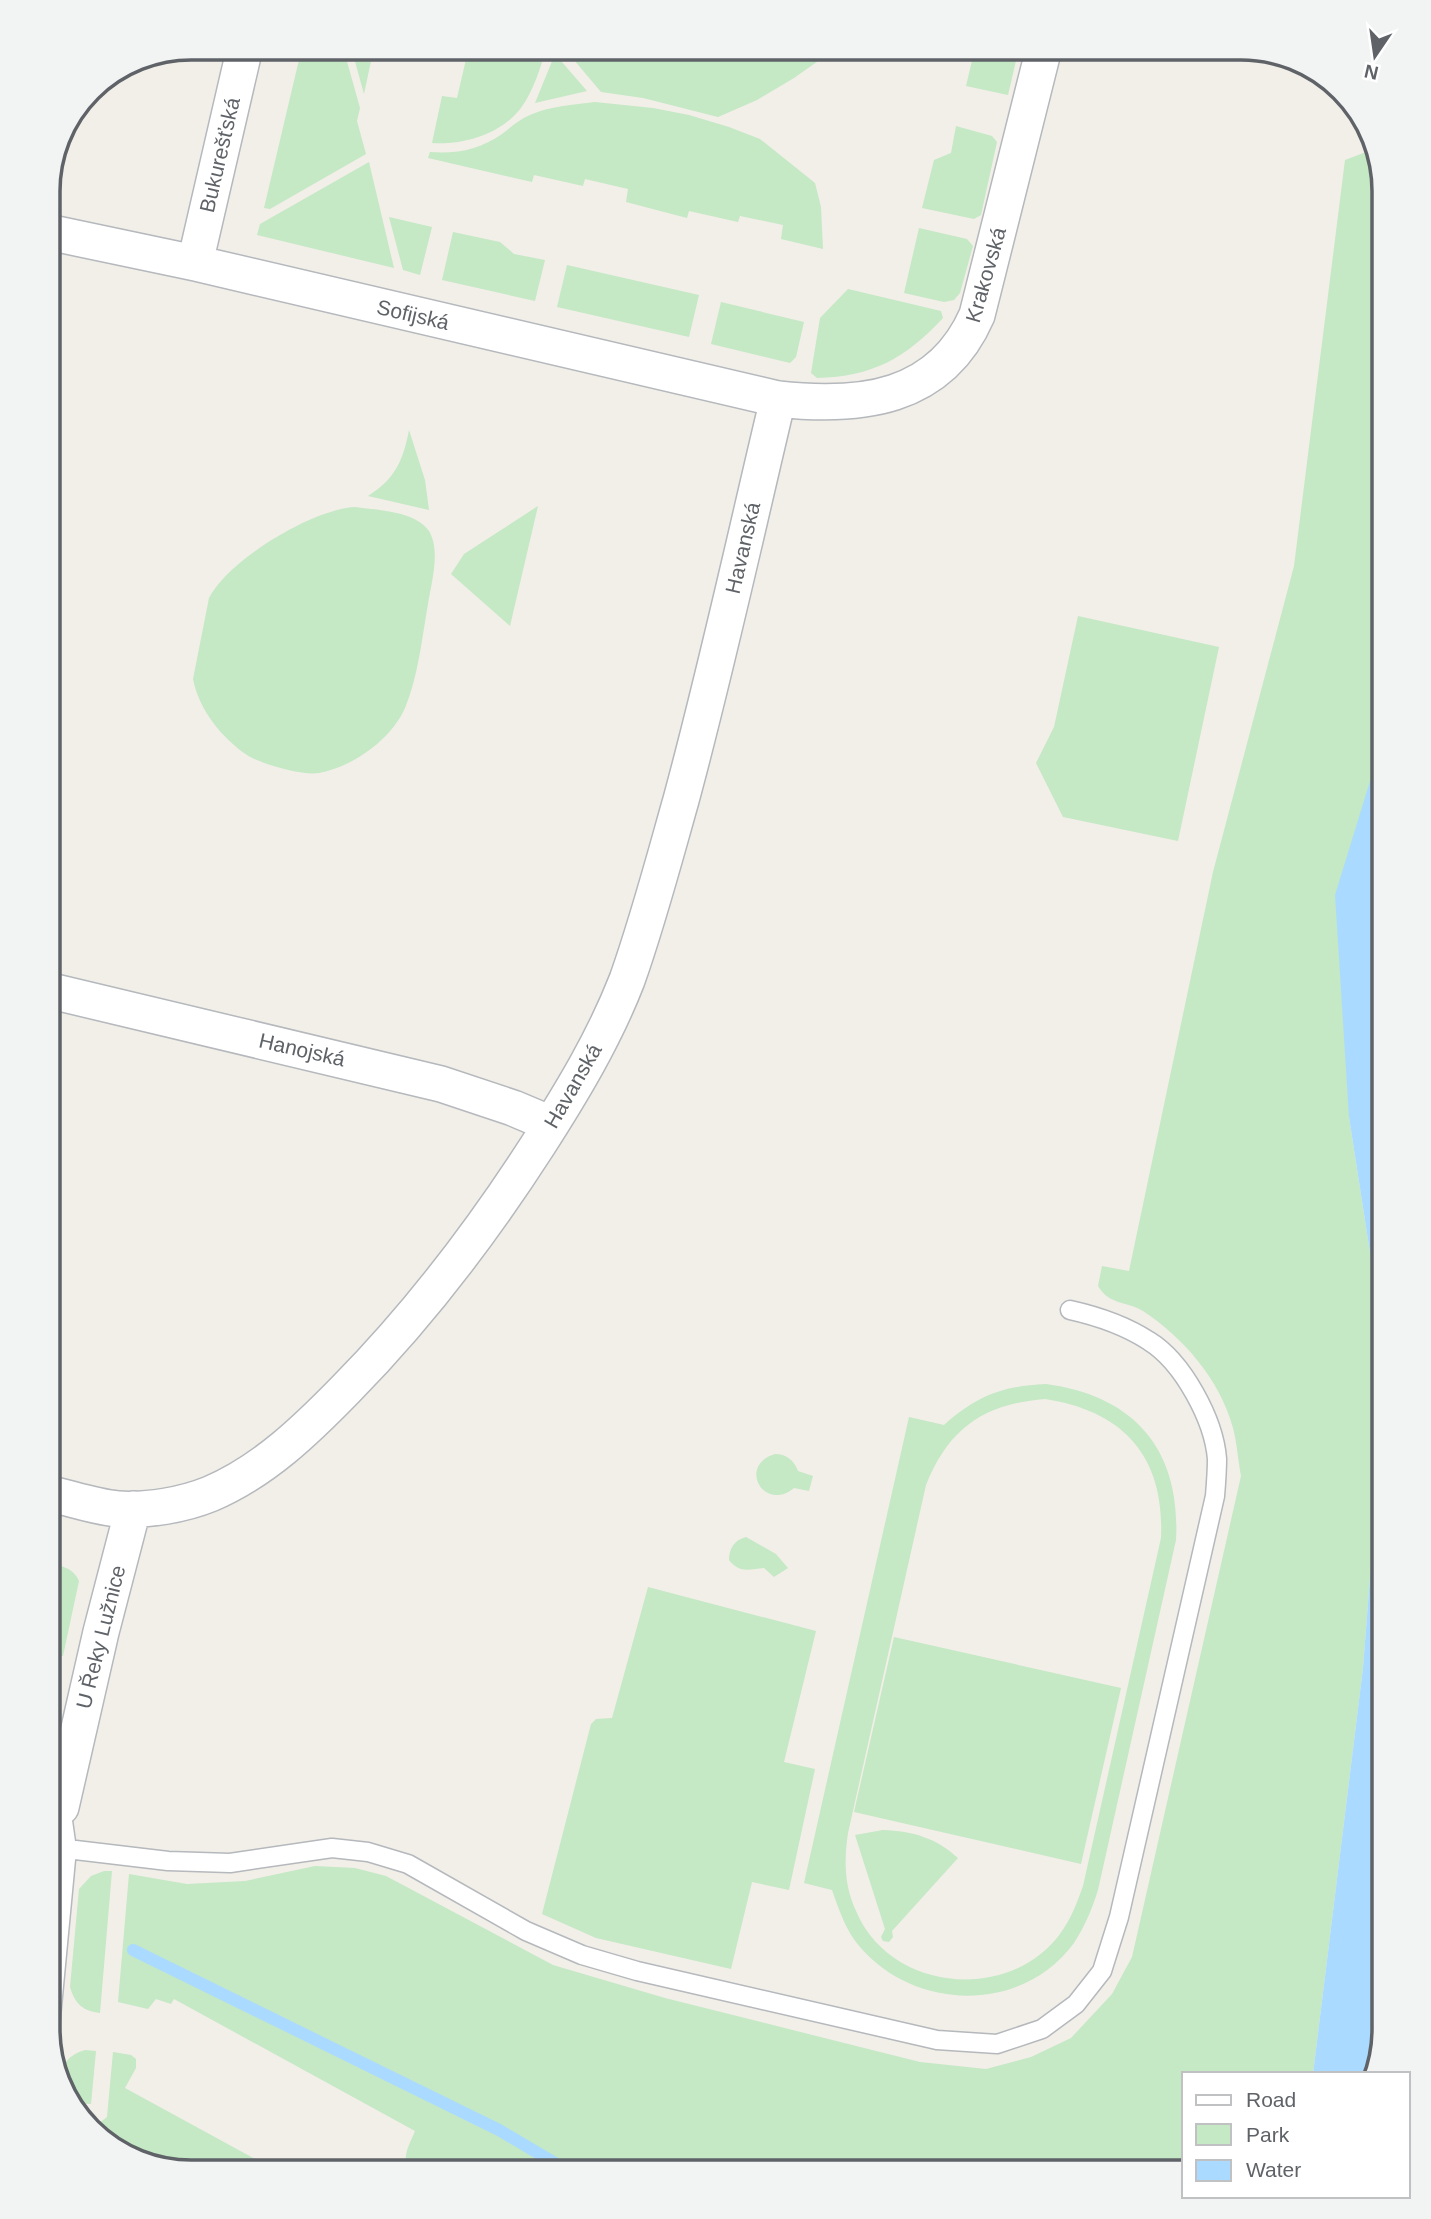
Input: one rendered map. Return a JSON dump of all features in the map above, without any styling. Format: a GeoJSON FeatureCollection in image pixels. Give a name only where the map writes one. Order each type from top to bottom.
{"type":"FeatureCollection","features":[{"type":"Feature","properties":{"kind":"street","name":"Bukurešťská"},"geometry":{"type":"LineString","coordinates":[[195,263],[242,60]]}},
{"type":"Feature","properties":{"kind":"street","name":"Krakovská"},"geometry":{"type":"LineString","coordinates":[[778,399],[827,403],[863,401],[892,393],[936,371],[967,339],[977,315],[1041,60]]}},
{"type":"Feature","properties":{"kind":"street","name":"Sofijská"},"geometry":{"type":"LineString","coordinates":[[60,235],[195,263],[778,399]]}},
{"type":"Feature","properties":{"kind":"street","name":"Havanská"},"geometry":{"type":"LineString","coordinates":[[60,1496],[114,1509],[169,1504],[207,1495],[249,1475],[283,1450],[318,1418],[408,1322],[478,1234],[551,1124],[595,1054],[650,914],[703,718],[778,399]]}},
{"type":"Feature","properties":{"kind":"street","name":"Hanojská"},"geometry":{"type":"LineString","coordinates":[[60,993],[441,1084],[551,1124]]}},
{"type":"Feature","properties":{"kind":"street","name":"U Řeky Lužnice"},"geometry":{"type":"LineString","coordinates":[[61,1807],[101,1632],[133,1509]]}},
{"type":"Feature","properties":{"kind":"lane"},"geometry":{"type":"LineString","coordinates":[[67,1849],[168,1861],[230,1863],[332,1848],[368,1852],[408,1864],[526,1931],[559,1946],[637,1971],[937,2040],[997,2044],[1042,2029],[1076,2004],[1102,1971],[1113,1939],[1215,1496],[1217,1458],[1209,1421],[1184,1374],[1151,1342],[1100,1317],[1070,1310]]}},
{"type":"Feature","properties":{"kind":"lane"},"geometry":{"type":"LineString","coordinates":[[60,1922],[67,1849],[61,1807]]}},
{"type":"Feature","properties":{"kind":"green space"},"geometry":{"type":"Polygon","coordinates":[[[299,60],[347,60],[360,108],[357,121],[366,154],[270,209],[264,208],[299,60]]]}},
{"type":"Feature","properties":{"kind":"green space"},"geometry":{"type":"Polygon","coordinates":[[[355,60],[371,60],[364,94],[355,60]]]}},
{"type":"Feature","properties":{"kind":"green space"},"geometry":{"type":"Polygon","coordinates":[[[466,60],[543,60],[530,94],[521,108],[503,125],[468,140],[432,143],[442,96],[457,98],[466,60]]]}},
{"type":"Feature","properties":{"kind":"green space"},"geometry":{"type":"Polygon","coordinates":[[[553,60],[560,60],[587,91],[535,103],[553,60]]]}},
{"type":"Feature","properties":{"kind":"green space"},"geometry":{"type":"Polygon","coordinates":[[[574,60],[820,60],[757,100],[718,117],[643,98],[601,92],[574,60]]]}},
{"type":"Feature","properties":{"kind":"green space"},"geometry":{"type":"Polygon","coordinates":[[[972,60],[1016,60],[1008,95],[966,86],[972,60]]]}},
{"type":"Feature","properties":{"kind":"green space"},"geometry":{"type":"Polygon","coordinates":[[[595,102],[689,115],[760,139],[815,183],[821,207],[823,249],[781,239],[783,225],[740,216],[738,222],[689,211],[687,218],[626,202],[628,189],[585,179],[583,186],[534,175],[532,182],[428,158],[430,152],[459,151],[485,144],[538,112],[595,102]]]}},
{"type":"Feature","properties":{"kind":"green space"},"geometry":{"type":"Polygon","coordinates":[[[956,126],[992,136],[997,142],[981,215],[974,219],[922,208],[934,160],[951,153],[956,126]]]}},
{"type":"Feature","properties":{"kind":"green space"},"geometry":{"type":"Polygon","coordinates":[[[1366,152],[1372,191],[1372,806],[1349,1117],[1372,1266],[1372,1551],[1363,1668],[1313,2072],[1182,2072],[1182,2160],[406,2159],[415,2131],[174,1999],[171,2004],[156,1999],[148,2009],[118,2002],[129,1874],[187,1884],[245,1881],[315,1866],[355,1868],[386,1876],[553,1965],[665,1998],[920,2062],[986,2069],[1031,2057],[1071,2038],[1112,1994],[1132,1957],[1241,1476],[1227,1410],[1210,1377],[1173,1334],[1143,1311],[1107,1297],[1098,1286],[1102,1266],[1129,1271],[1213,872],[1294,566],[1345,160],[1366,152]]]}},
{"type":"Feature","properties":{"kind":"green space"},"geometry":{"type":"Polygon","coordinates":[[[369,162],[394,268],[257,235],[260,224],[369,162]]]}},
{"type":"Feature","properties":{"kind":"green space"},"geometry":{"type":"Polygon","coordinates":[[[389,217],[432,227],[420,275],[403,270],[389,217]]]}},
{"type":"Feature","properties":{"kind":"green space"},"geometry":{"type":"Polygon","coordinates":[[[919,228],[967,239],[973,246],[960,293],[954,300],[944,302],[904,293],[919,228]]]}},
{"type":"Feature","properties":{"kind":"green space"},"geometry":{"type":"Polygon","coordinates":[[[453,232],[500,242],[514,254],[545,260],[535,301],[442,280],[453,232]]]}},
{"type":"Feature","properties":{"kind":"green space"},"geometry":{"type":"Polygon","coordinates":[[[567,265],[699,295],[689,337],[557,307],[567,265]]]}},
{"type":"Feature","properties":{"kind":"green space"},"geometry":{"type":"Polygon","coordinates":[[[848,289],[941,311],[943,318],[915,344],[887,363],[855,374],[817,378],[811,373],[820,318],[848,289]]]}},
{"type":"Feature","properties":{"kind":"green space"},"geometry":{"type":"Polygon","coordinates":[[[721,302],[804,322],[796,357],[790,363],[711,344],[721,302]]]}},
{"type":"Feature","properties":{"kind":"green space"},"geometry":{"type":"Polygon","coordinates":[[[409,430],[425,480],[429,510],[368,496],[385,483],[396,468],[409,430]]]}},
{"type":"Feature","properties":{"kind":"green space"},"geometry":{"type":"Polygon","coordinates":[[[538,506],[510,626],[451,574],[464,554],[538,506]]]}},
{"type":"Feature","properties":{"kind":"green space"},"geometry":{"type":"Polygon","coordinates":[[[355,507],[415,519],[423,524],[433,539],[433,577],[419,657],[405,708],[399,720],[380,741],[357,758],[332,770],[319,773],[293,771],[262,762],[247,755],[221,732],[200,702],[196,690],[193,679],[209,598],[234,568],[273,539],[317,517],[355,507]]]}},
{"type":"Feature","properties":{"kind":"green space"},"geometry":{"type":"Polygon","coordinates":[[[1078,616],[1219,647],[1178,841],[1063,817],[1036,763],[1054,727],[1078,616]]]}},
{"type":"Feature","properties":{"kind":"green space"},"geometry":{"type":"Polygon","coordinates":[[[1046,1384],[1077,1390],[1105,1401],[1128,1415],[1146,1433],[1161,1454],[1170,1479],[1176,1508],[1176,1540],[1098,1890],[1082,1930],[1074,1943],[1052,1966],[1026,1983],[998,1992],[968,1996],[938,1993],[909,1983],[883,1968],[860,1947],[851,1934],[832,1890],[804,1883],[909,1417],[944,1425],[991,1394],[1016,1387],[1046,1384]],[[1045,1399],[1023,1402],[987,1413],[971,1422],[946,1448],[926,1485],[848,1833],[846,1863],[852,1901],[872,1938],[895,1958],[922,1972],[952,1979],[982,1978],[1011,1971],[1038,1956],[1060,1934],[1071,1917],[1083,1886],[1161,1538],[1156,1484],[1147,1462],[1134,1443],[1117,1427],[1097,1414],[1045,1399]]]}},
{"type":"Feature","properties":{"kind":"green space"},"geometry":{"type":"Polygon","coordinates":[[[775,1454],[786,1456],[798,1471],[813,1476],[809,1491],[794,1488],[783,1494],[773,1495],[765,1491],[756,1476],[758,1467],[775,1454]]]}},
{"type":"Feature","properties":{"kind":"green space"},"geometry":{"type":"Polygon","coordinates":[[[746,1537],[776,1554],[788,1568],[774,1577],[764,1568],[745,1570],[737,1567],[729,1560],[730,1552],[738,1540],[746,1537]]]}},
{"type":"Feature","properties":{"kind":"green space"},"geometry":{"type":"Polygon","coordinates":[[[60,1566],[70,1570],[79,1581],[63,1656],[60,1655],[60,1566]]]}},
{"type":"Feature","properties":{"kind":"green space"},"geometry":{"type":"Polygon","coordinates":[[[648,1587],[816,1631],[784,1762],[815,1769],[789,1890],[752,1882],[731,1969],[596,1938],[542,1914],[591,1724],[596,1719],[612,1718],[648,1587]]]}},
{"type":"Feature","properties":{"kind":"green space"},"geometry":{"type":"Polygon","coordinates":[[[894,1637],[1121,1688],[1081,1864],[854,1812],[894,1637]]]}},
{"type":"Feature","properties":{"kind":"green space"},"geometry":{"type":"Polygon","coordinates":[[[883,1830],[923,1837],[941,1845],[958,1858],[892,1931],[893,1937],[889,1942],[883,1941],[881,1937],[885,1929],[855,1835],[883,1830]]]}},
{"type":"Feature","properties":{"kind":"green space"},"geometry":{"type":"Polygon","coordinates":[[[112,1871],[100,2013],[80,2006],[70,1987],[79,1889],[91,1876],[112,1871]]]}},
{"type":"Feature","properties":{"kind":"green space"},"geometry":{"type":"Polygon","coordinates":[[[85,2050],[96,2051],[91,2104],[84,2104],[69,2079],[65,2064],[85,2050]]]}},
{"type":"Feature","properties":{"kind":"green space"},"geometry":{"type":"Polygon","coordinates":[[[113,2052],[131,2055],[136,2059],[136,2068],[125,2088],[255,2159],[182,2159],[149,2153],[118,2137],[98,2121],[107,2117],[113,2052]]]}},
{"type":"Feature","properties":{"kind":"water"},"geometry":{"type":"Polygon","coordinates":[[[1372,775],[1372,1266],[1349,1117],[1335,895],[1372,775]]]}},
{"type":"Feature","properties":{"kind":"water"},"geometry":{"type":"Polygon","coordinates":[[[1372,1551],[1372,2028],[1364,2072],[1313,2072],[1363,1668],[1372,1551]]]}},
{"type":"Feature","properties":{"kind":"waterway"},"geometry":{"type":"LineString","coordinates":[[133,1950],[499,2130],[549,2159]]}}]}
